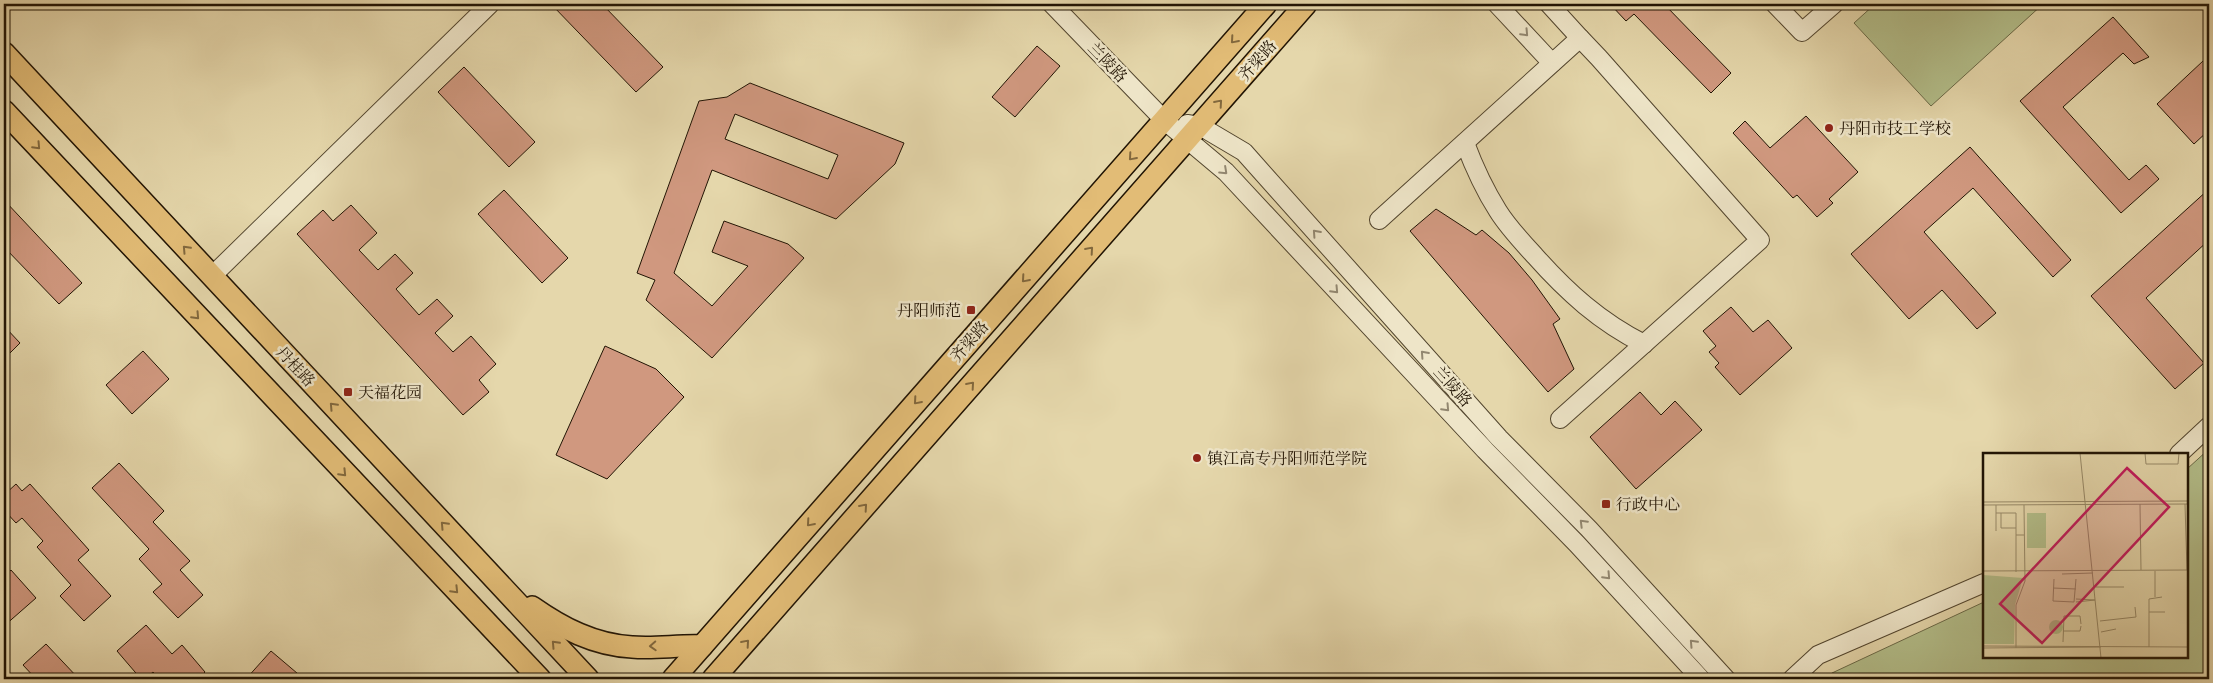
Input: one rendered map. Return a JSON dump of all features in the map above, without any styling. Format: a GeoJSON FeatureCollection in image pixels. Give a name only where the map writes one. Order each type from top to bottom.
{"type":"FeatureCollection","features":[{"type":"Feature","properties":{"kind":"main road","name":"齐梁路"},"geometry":{"type":"LineString","coordinates":[[673,679],[1266,4]]}},
{"type":"Feature","properties":{"kind":"main road","name":"齐梁路"},"geometry":{"type":"LineString","coordinates":[[718,676],[1306,4]]}},
{"type":"Feature","properties":{"kind":"main road","name":"丹桂路"},"geometry":{"type":"LineString","coordinates":[[4,53],[588,679]]}},
{"type":"Feature","properties":{"kind":"main road"},"geometry":{"type":"LineString","coordinates":[[4,111],[540,679]]}},
{"type":"Feature","properties":{"kind":"main road"},"geometry":{"type":"LineString","coordinates":[[500,586],[557,624],[592,640],[632,647],[702,646]]}},
{"type":"Feature","properties":{"kind":"main road"},"geometry":{"type":"LineString","coordinates":[[476,612],[526,679]]}},
{"type":"Feature","properties":{"kind":"street"},"geometry":{"type":"LineString","coordinates":[[212,276],[490,4]]}},
{"type":"Feature","properties":{"kind":"street","name":"兰陵路"},"geometry":{"type":"LineString","coordinates":[[1052,4],[1164,120],[1244,152],[1499,438],[1589,529],[1726,679]]}},
{"type":"Feature","properties":{"kind":"street"},"geometry":{"type":"LineString","coordinates":[[1497,4],[1552,63]]}},
{"type":"Feature","properties":{"kind":"street"},"geometry":{"type":"LineString","coordinates":[[1550,4],[1760,240],[1560,418]]}},
{"type":"Feature","properties":{"kind":"street"},"geometry":{"type":"LineString","coordinates":[[1775,4],[1802,32],[1834,4]]}},
{"type":"Feature","properties":{"kind":"street"},"geometry":{"type":"LineString","coordinates":[[1379,220],[1580,38]]}},
{"type":"Feature","properties":{"kind":"street","name":"兰陵路"},"geometry":{"type":"LineString","coordinates":[[1193,133],[1226,172],[1485,450],[1577,544],[1701,679]]}},
{"type":"Feature","properties":{"kind":"street"},"geometry":{"type":"LineString","coordinates":[[1465,143],[1479,177],[1499,213],[1521,241],[1584,306],[1617,330],[1644,344]]}},
{"type":"Feature","properties":{"kind":"street"},"geometry":{"type":"LineString","coordinates":[[2179,453],[2209,426]]}},
{"type":"Feature","properties":{"kind":"street"},"geometry":{"type":"LineString","coordinates":[[1792,679],[1818,655],[1983,583]]}},
{"type":"Feature","properties":{"kind":"green space"},"geometry":{"type":"Polygon","coordinates":[[[1875,4],[2043,4],[1931,106],[1854,23],[1875,4]]]}},
{"type":"Feature","properties":{"kind":"green space"},"geometry":{"type":"Polygon","coordinates":[[[2209,449],[2209,679],[1825,679],[1832,673],[1983,602],[1983,658],[2188,658],[2188,468],[2209,449]]]}},
{"type":"Feature","properties":{"kind":"building"},"geometry":{"type":"Polygon","coordinates":[[[551,4],[602,4],[663,67],[636,92],[551,4]]]}},
{"type":"Feature","properties":{"kind":"building"},"geometry":{"type":"Polygon","coordinates":[[[1610,4],[1664,4],[1731,73],[1711,93],[1634,14],[1626,21],[1610,4]]]}},
{"type":"Feature","properties":{"kind":"building"},"geometry":{"type":"Polygon","coordinates":[[[2113,17],[2149,57],[2134,64],[2123,53],[2063,107],[2129,180],[2146,165],[2159,179],[2121,213],[2020,101],[2113,17]]]}},
{"type":"Feature","properties":{"kind":"building"},"geometry":{"type":"Polygon","coordinates":[[[1037,46],[1060,66],[1015,117],[992,97],[1037,46]]]}},
{"type":"Feature","properties":{"kind":"building"},"geometry":{"type":"Polygon","coordinates":[[[2203,61],[2209,67],[2209,130],[2194,144],[2157,104],[2203,61]]]}},
{"type":"Feature","properties":{"kind":"building"},"geometry":{"type":"Polygon","coordinates":[[[464,67],[535,142],[509,167],[438,92],[464,67]]]}},
{"type":"Feature","properties":{"kind":"building"},"geometry":{"type":"Polygon","coordinates":[[[750,83],[904,143],[895,164],[836,219],[712,170],[674,273],[712,306],[748,266],[712,252],[724,221],[788,244],[804,258],[712,358],[646,300],[655,280],[637,273],[699,101],[727,97],[750,83]],[[735,114],[725,139],[828,179],[838,155],[735,114]]]}},
{"type":"Feature","properties":{"kind":"building"},"geometry":{"type":"Polygon","coordinates":[[[1806,116],[1858,172],[1829,199],[1833,203],[1817,217],[1797,195],[1793,198],[1733,133],[1745,121],[1770,148],[1806,116]]]}},
{"type":"Feature","properties":{"kind":"building"},"geometry":{"type":"Polygon","coordinates":[[[1970,147],[2071,260],[2053,277],[1973,188],[1924,232],[1996,313],[1977,329],[1942,290],[1909,319],[1851,254],[1970,147]]]}},
{"type":"Feature","properties":{"kind":"building"},"geometry":{"type":"Polygon","coordinates":[[[2209,189],[2209,240],[2146,298],[2204,363],[2175,389],[2091,296],[2209,189]]]}},
{"type":"Feature","properties":{"kind":"building"},"geometry":{"type":"Polygon","coordinates":[[[504,190],[568,258],[542,283],[478,214],[504,190]]]}},
{"type":"Feature","properties":{"kind":"building"},"geometry":{"type":"Polygon","coordinates":[[[4,200],[82,283],[59,304],[4,247],[4,200]]]}},
{"type":"Feature","properties":{"kind":"building"},"geometry":{"type":"Polygon","coordinates":[[[351,205],[377,233],[359,250],[378,270],[395,254],[413,273],[396,289],[419,315],[437,299],[453,316],[435,333],[453,352],[471,336],[496,364],[479,380],[489,392],[463,415],[297,234],[323,210],[333,221],[351,205]]]}},
{"type":"Feature","properties":{"kind":"building"},"geometry":{"type":"Polygon","coordinates":[[[1436,209],[1476,235],[1482,230],[1509,253],[1532,280],[1560,319],[1553,324],[1574,369],[1548,392],[1410,231],[1436,209]]]}},
{"type":"Feature","properties":{"kind":"building"},"geometry":{"type":"Polygon","coordinates":[[[1731,307],[1753,332],[1768,320],[1792,348],[1740,395],[1715,367],[1719,363],[1709,352],[1716,346],[1703,331],[1731,307]]]}},
{"type":"Feature","properties":{"kind":"building"},"geometry":{"type":"Polygon","coordinates":[[[4,326],[20,343],[4,359],[4,326]]]}},
{"type":"Feature","properties":{"kind":"building"},"geometry":{"type":"Polygon","coordinates":[[[605,346],[656,369],[684,397],[607,479],[556,455],[605,346]]]}},
{"type":"Feature","properties":{"kind":"building"},"geometry":{"type":"Polygon","coordinates":[[[143,351],[169,379],[132,414],[106,385],[143,351]]]}},
{"type":"Feature","properties":{"kind":"building"},"geometry":{"type":"Polygon","coordinates":[[[1640,392],[1661,415],[1675,401],[1702,430],[1636,489],[1590,437],[1640,392]]]}},
{"type":"Feature","properties":{"kind":"building"},"geometry":{"type":"Polygon","coordinates":[[[119,463],[164,511],[153,522],[190,561],[180,570],[203,595],[178,618],[153,592],[162,584],[139,559],[149,549],[92,488],[119,463]]]}},
{"type":"Feature","properties":{"kind":"building"},"geometry":{"type":"Polygon","coordinates":[[[16,484],[22,491],[30,484],[89,550],[78,560],[111,596],[84,621],[60,596],[71,585],[37,547],[43,541],[22,518],[16,523],[4,510],[4,495],[16,484]]]}},
{"type":"Feature","properties":{"kind":"building"},"geometry":{"type":"Polygon","coordinates":[[[11,570],[36,598],[4,626],[4,577],[11,570]]]}},
{"type":"Feature","properties":{"kind":"building"},"geometry":{"type":"Polygon","coordinates":[[[146,625],[172,654],[182,645],[205,672],[198,679],[160,679],[153,672],[145,679],[141,679],[117,651],[146,625]]]}},
{"type":"Feature","properties":{"kind":"building"},"geometry":{"type":"Polygon","coordinates":[[[46,644],[79,679],[36,679],[23,665],[46,644]]]}},
{"type":"Feature","properties":{"kind":"building"},"geometry":{"type":"Polygon","coordinates":[[[271,651],[304,679],[246,679],[271,651]]]}},
{"type":"Feature","properties":{"kind":"place","name":"丹阳市技工学校"},"geometry":{"type":"Point","coordinates":[1829,128]}},
{"type":"Feature","properties":{"kind":"place","name":"丹阳师范"},"geometry":{"type":"Point","coordinates":[971,310]}},
{"type":"Feature","properties":{"kind":"place","name":"天福花园"},"geometry":{"type":"Point","coordinates":[348,392]}},
{"type":"Feature","properties":{"kind":"place","name":"镇江高专丹阳师范学院"},"geometry":{"type":"Point","coordinates":[1197,458]}},
{"type":"Feature","properties":{"kind":"place","name":"行政中心"},"geometry":{"type":"Point","coordinates":[1606,504]}}]}
